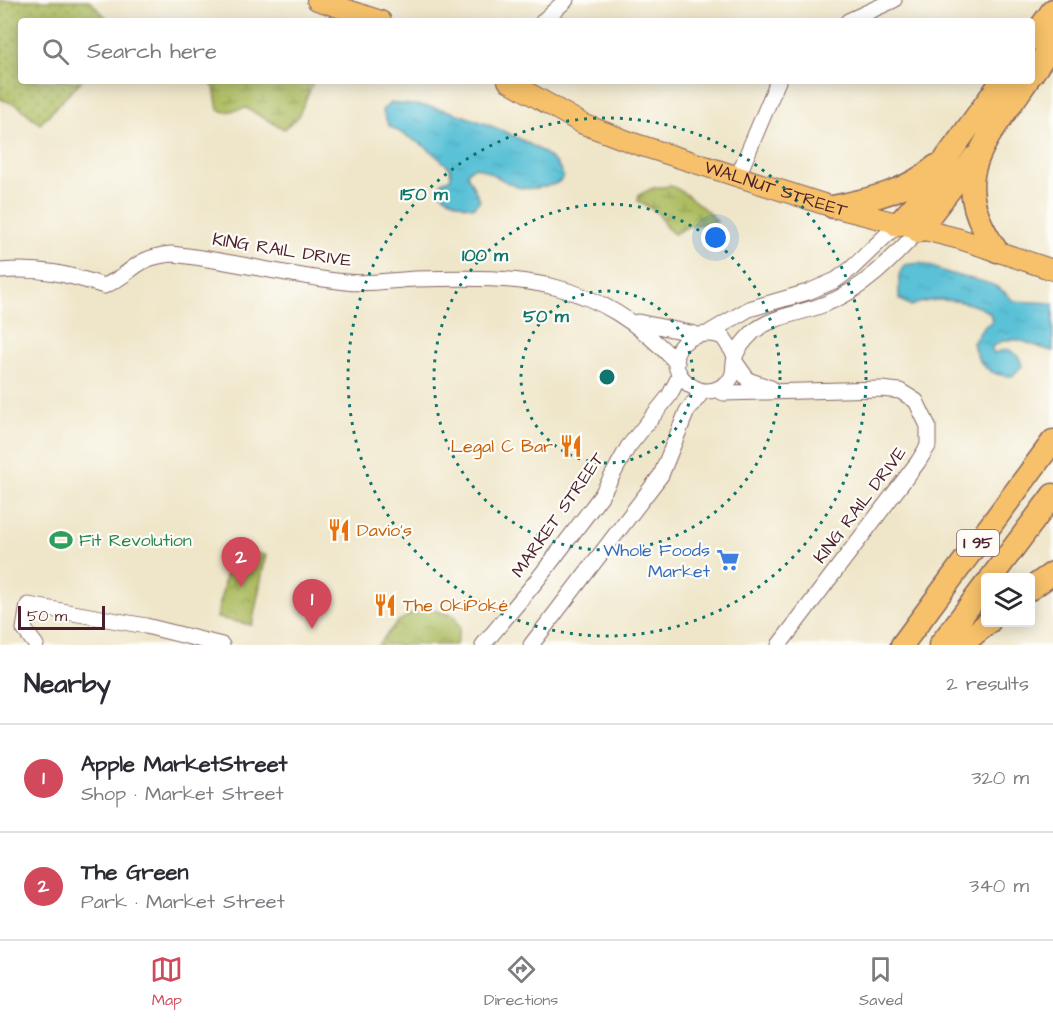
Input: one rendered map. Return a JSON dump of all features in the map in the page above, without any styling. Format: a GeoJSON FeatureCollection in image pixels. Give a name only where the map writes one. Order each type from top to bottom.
{"type":"FeatureCollection","features":[{"type":"Feature","properties":{"kind":"highway"},"geometry":{"type":"LineString","coordinates":[[1035,35],[1053,9]]}},
{"type":"Feature","properties":{"kind":"highway"},"geometry":{"type":"LineString","coordinates":[[1035,70],[1053,43]]}},
{"type":"Feature","properties":{"kind":"highway"},"geometry":{"type":"LineString","coordinates":[[908,228],[922,197],[946,157],[1000,84]]}},
{"type":"Feature","properties":{"kind":"highway"},"geometry":{"type":"LineString","coordinates":[[908,228],[984,144],[1025,84]]}},
{"type":"Feature","properties":{"kind":"highway"},"geometry":{"type":"LineString","coordinates":[[984,144],[972,173],[971,192],[981,228],[997,251]]}},
{"type":"Feature","properties":{"kind":"highway"},"geometry":{"type":"LineString","coordinates":[[833,207],[876,198],[901,189],[924,176],[946,157]]}},
{"type":"Feature","properties":{"kind":"highway","name":"I 95"},"geometry":{"type":"LineString","coordinates":[[902,645],[1053,441]]}},
{"type":"Feature","properties":{"kind":"highway","name":"I 95"},"geometry":{"type":"LineString","coordinates":[[995,573],[1053,495]]}},
{"type":"Feature","properties":{"kind":"highway"},"geometry":{"type":"LineString","coordinates":[[1035,586],[1053,573]]}},
{"type":"Feature","properties":{"kind":"highway"},"geometry":{"type":"LineString","coordinates":[[940,645],[981,591]]}},
{"type":"Feature","properties":{"kind":"highway"},"geometry":{"type":"LineString","coordinates":[[962,645],[982,627]]}},
{"type":"Feature","properties":{"kind":"main road"},"geometry":{"type":"LineString","coordinates":[[317,0],[372,18]]}},
{"type":"Feature","properties":{"kind":"main road","name":"WALNUT STREET"},"geometry":{"type":"LineString","coordinates":[[513,84],[583,124],[636,144],[833,207],[908,228],[960,239],[1053,270]]}},
{"type":"Feature","properties":{"kind":"street"},"geometry":{"type":"LineString","coordinates":[[546,18],[566,0]]}},
{"type":"Feature","properties":{"kind":"street"},"geometry":{"type":"LineString","coordinates":[[855,18],[894,0]]}},
{"type":"Feature","properties":{"kind":"street"},"geometry":{"type":"LineString","coordinates":[[738,176],[777,84]]}},
{"type":"Feature","properties":{"kind":"street"},"geometry":{"type":"LineString","coordinates":[[531,645],[661,475],[687,411],[710,391],[726,384],[733,375],[736,359],[752,333],[772,320],[827,304],[865,282],[889,262],[908,228]]}},
{"type":"Feature","properties":{"kind":"street","name":"MARKET STREET"},"geometry":{"type":"LineString","coordinates":[[483,645],[525,596],[600,496],[628,447],[669,396],[683,344],[749,309],[808,292],[836,280],[908,228]]}},
{"type":"Feature","properties":{"kind":"street","name":"KING RAIL DRIVE"},"geometry":{"type":"LineString","coordinates":[[0,271],[27,268],[68,273],[104,286],[115,282],[143,259],[171,254],[349,283],[507,278],[549,286],[601,302],[633,321],[652,336],[678,369]]}},
{"type":"Feature","properties":{"kind":"street","name":"KING RAIL DRIVE"},"geometry":{"type":"LineString","coordinates":[[633,321],[703,333]]}},
{"type":"Feature","properties":{"kind":"street"},"geometry":{"type":"LineString","coordinates":[[703,333],[723,337],[736,359]]}},
{"type":"Feature","properties":{"kind":"street","name":"KING RAIL DRIVE"},"geometry":{"type":"LineString","coordinates":[[736,359],[748,380],[785,392]]}},
{"type":"Feature","properties":{"kind":"street"},"geometry":{"type":"LineString","coordinates":[[678,369],[689,386],[710,391]]}},
{"type":"Feature","properties":{"kind":"street","name":"KING RAIL DRIVE"},"geometry":{"type":"LineString","coordinates":[[710,391],[724,393],[881,389],[900,392],[916,401],[928,426],[928,446],[890,501],[779,645]]}},
{"type":"Feature","properties":{"kind":"street"},"geometry":{"type":"LineString","coordinates":[[36,645],[24,629],[28,605],[146,626],[222,645]]}},
{"type":"Feature","properties":{"kind":"green space"},"geometry":{"type":"Polygon","coordinates":[[[0,0],[89,0],[107,18],[18,18],[18,84],[78,84],[40,124],[17,105],[0,99],[0,0]]]}},
{"type":"Feature","properties":{"kind":"green space"},"geometry":{"type":"Polygon","coordinates":[[[210,84],[313,84],[298,117],[284,129],[246,108],[226,112],[218,110],[214,87],[210,84]]]}},
{"type":"Feature","properties":{"kind":"green space"},"geometry":{"type":"Polygon","coordinates":[[[670,186],[695,201],[717,222],[689,226],[674,234],[666,227],[657,212],[638,201],[639,195],[653,188],[670,186]]]}},
{"type":"Feature","properties":{"kind":"green space"},"geometry":{"type":"Polygon","coordinates":[[[231,548],[266,555],[252,625],[217,618],[231,548]]]}},
{"type":"Feature","properties":{"kind":"green space"},"geometry":{"type":"Polygon","coordinates":[[[423,607],[454,616],[460,627],[456,645],[378,645],[397,622],[423,607]]]}},
{"type":"Feature","properties":{"kind":"water"},"geometry":{"type":"Polygon","coordinates":[[[391,103],[441,109],[491,126],[546,155],[558,166],[563,177],[554,184],[525,188],[510,184],[476,167],[470,169],[467,174],[480,200],[474,207],[455,202],[439,190],[442,182],[451,178],[450,168],[426,147],[389,126],[382,110],[391,103]]]}},
{"type":"Feature","properties":{"kind":"water"},"geometry":{"type":"Polygon","coordinates":[[[920,263],[994,286],[1001,289],[1013,301],[1053,303],[1053,351],[1022,341],[1006,340],[991,348],[994,353],[1008,349],[1019,357],[1022,366],[1012,376],[991,371],[981,363],[973,343],[983,328],[992,321],[990,313],[972,305],[951,300],[930,301],[911,306],[899,299],[899,275],[904,265],[920,263]]]}},
{"type":"Feature","properties":{"kind":"place","name":"Legal C Bar"},"geometry":{"type":"Point","coordinates":[571,446]}},
{"type":"Feature","properties":{"kind":"place","name":"Davio's"},"geometry":{"type":"Point","coordinates":[339,530]}},
{"type":"Feature","properties":{"kind":"place","name":"Fit Revolution"},"geometry":{"type":"Point","coordinates":[61,540]}},
{"type":"Feature","properties":{"kind":"place","name":"Whole Foods Market"},"geometry":{"type":"Point","coordinates":[728,560]}},
{"type":"Feature","properties":{"kind":"place","name":"The Green"},"geometry":{"type":"Point","coordinates":[241,587]}},
{"type":"Feature","properties":{"kind":"place","name":"The OkiPoké"},"geometry":{"type":"Point","coordinates":[385,605]}},
{"type":"Feature","properties":{"kind":"place","name":"Apple MarketStreet"},"geometry":{"type":"Point","coordinates":[312,629]}}]}
